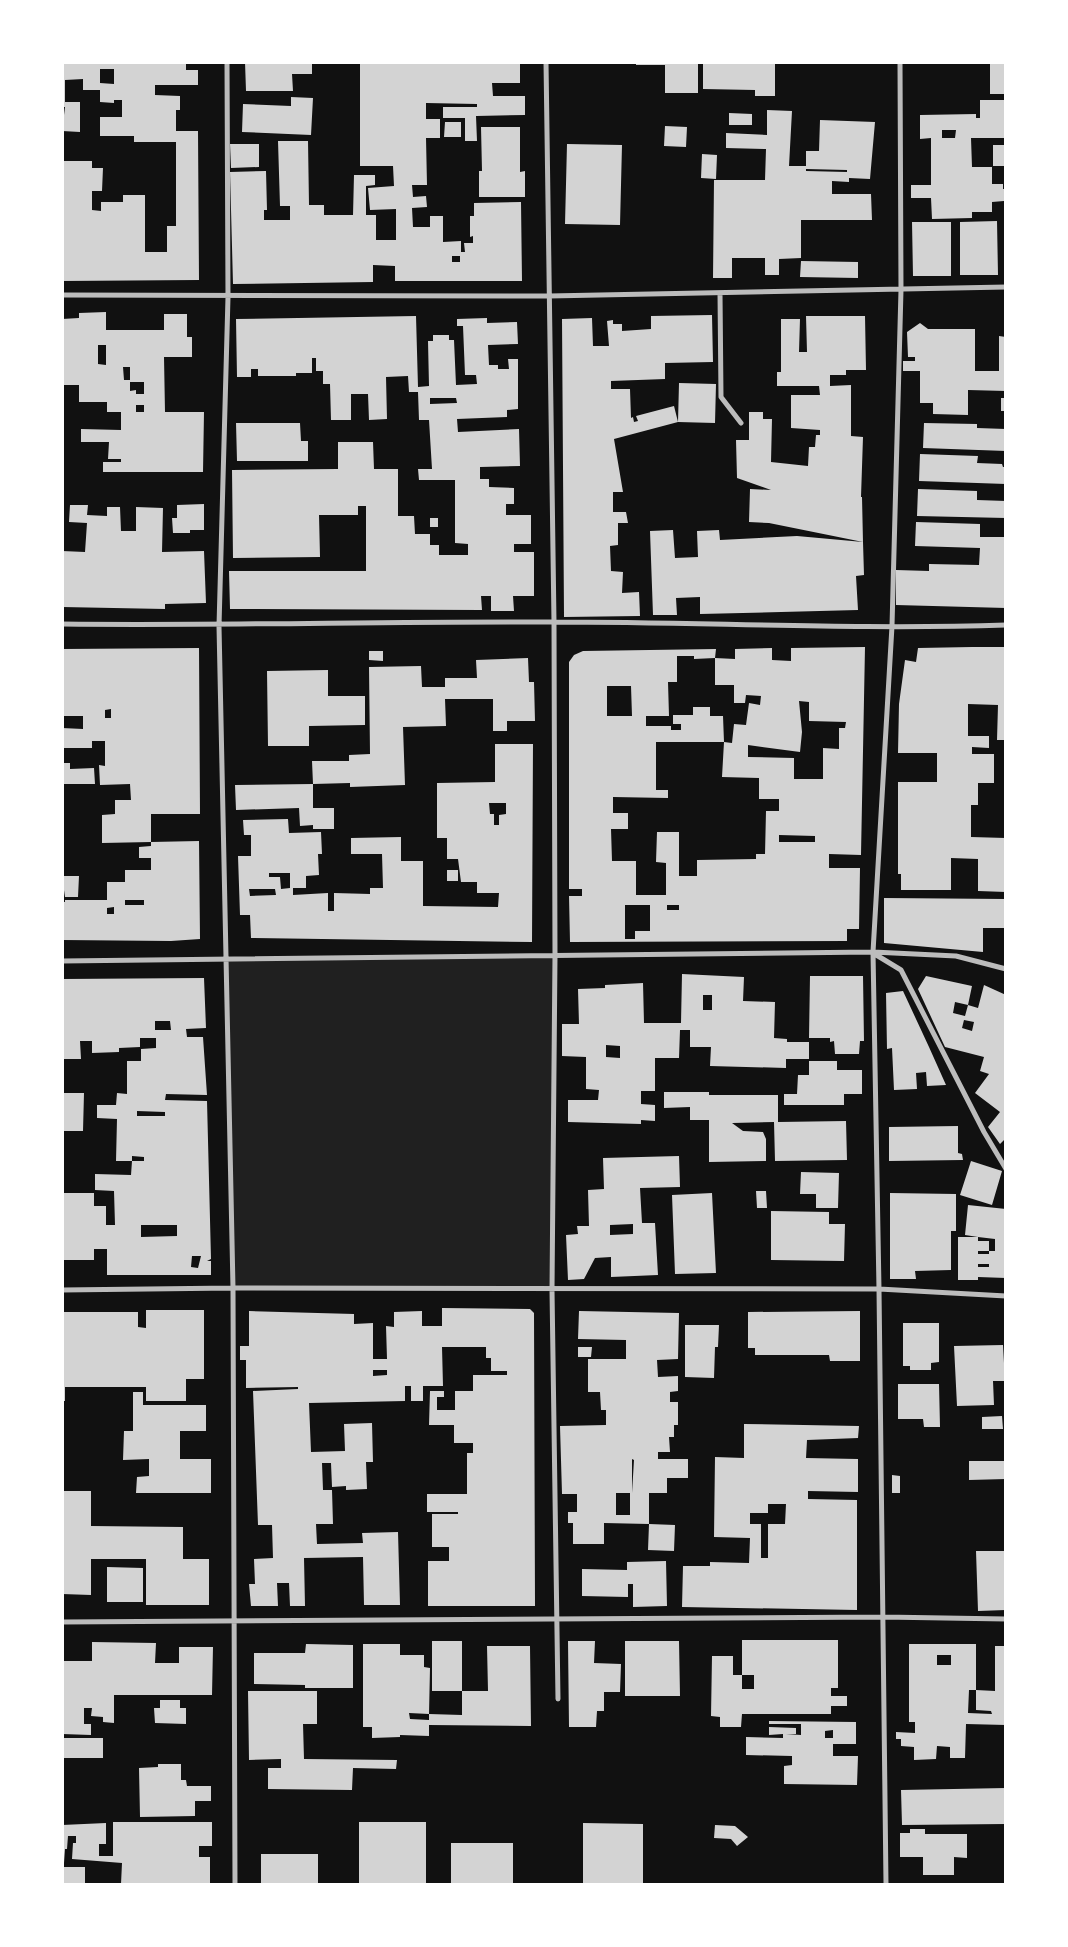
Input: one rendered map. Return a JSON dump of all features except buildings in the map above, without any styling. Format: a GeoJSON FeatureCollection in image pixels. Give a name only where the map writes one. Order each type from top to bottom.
{"type":"FeatureCollection","features":[{"type":"Feature","properties":{"kind":"street"},"geometry":{"type":"LineString","coordinates":[[227,62],[228,297],[219,626],[233,1288],[235,1884]]}},
{"type":"Feature","properties":{"kind":"street"},"geometry":{"type":"LineString","coordinates":[[546,62],[554,622],[555,956],[552,1290],[558,1699]]}},
{"type":"Feature","properties":{"kind":"street"},"geometry":{"type":"LineString","coordinates":[[886,1884],[879,1290],[872,952],[892,626],[901,290],[900,62]]}},
{"type":"Feature","properties":{"kind":"street"},"geometry":{"type":"LineString","coordinates":[[62,295],[228,297],[549,296],[1006,287]]}},
{"type":"Feature","properties":{"kind":"street"},"geometry":{"type":"LineString","coordinates":[[720,293],[721,397],[741,423]]}},
{"type":"Feature","properties":{"kind":"street"},"geometry":{"type":"LineString","coordinates":[[62,624],[219,626],[554,622],[892,626],[1006,625]]}},
{"type":"Feature","properties":{"kind":"street"},"geometry":{"type":"LineString","coordinates":[[872,952],[901,970],[984,1132],[1006,1169]]}},
{"type":"Feature","properties":{"kind":"street"},"geometry":{"type":"LineString","coordinates":[[62,961],[225,961],[872,952],[956,956],[1006,969]]}},
{"type":"Feature","properties":{"kind":"street"},"geometry":{"type":"LineString","coordinates":[[62,1290],[233,1288],[879,1290],[1006,1296]]}},
{"type":"Feature","properties":{"kind":"street"},"geometry":{"type":"LineString","coordinates":[[62,1622],[556,1618],[883,1617],[1006,1619]]}},
{"type":"Feature","properties":{"kind":"shaded area"},"geometry":{"type":"Polygon","coordinates":[[[555,956],[552,1290],[233,1288],[225,961],[555,956]]]}}]}
